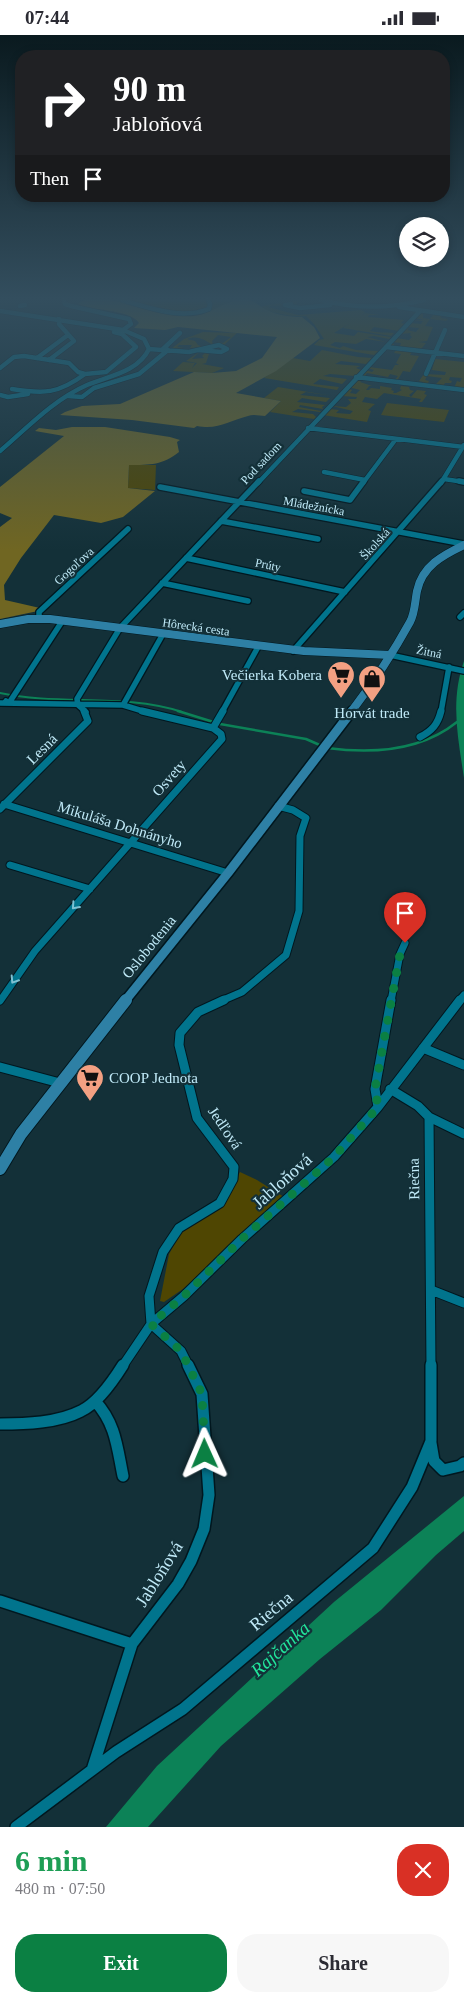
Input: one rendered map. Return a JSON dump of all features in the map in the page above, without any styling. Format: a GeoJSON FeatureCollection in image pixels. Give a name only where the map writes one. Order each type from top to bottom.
{"type":"FeatureCollection","features":[{"type":"Feature","properties":{"kind":"street"},"geometry":{"type":"LineString","coordinates":[[0,395],[8,397],[64,389],[72,384]]}},
{"type":"Feature","properties":{"kind":"street"},"geometry":{"type":"LineString","coordinates":[[0,451],[68,396],[90,384]]}},
{"type":"Feature","properties":{"kind":"street"},"geometry":{"type":"LineString","coordinates":[[68,396],[82,397],[94,388],[108,384]]}},
{"type":"Feature","properties":{"kind":"street","name":"Pod sadom"},"geometry":{"type":"LineString","coordinates":[[78,702],[120,628],[350,384]]}},
{"type":"Feature","properties":{"kind":"street"},"geometry":{"type":"LineString","coordinates":[[411,384],[464,390]]}},
{"type":"Feature","properties":{"kind":"street"},"geometry":{"type":"LineString","coordinates":[[12,389],[38,393]]}},
{"type":"Feature","properties":{"kind":"street"},"geometry":{"type":"LineString","coordinates":[[308,428],[464,446]]}},
{"type":"Feature","properties":{"kind":"street"},"geometry":{"type":"LineString","coordinates":[[304,491],[350,500],[396,439]]}},
{"type":"Feature","properties":{"kind":"street"},"geometry":{"type":"LineString","coordinates":[[0,443],[8,444]]}},
{"type":"Feature","properties":{"kind":"street","name":"Školská"},"geometry":{"type":"LineString","coordinates":[[293,651],[444,479],[464,446]]}},
{"type":"Feature","properties":{"kind":"street"},"geometry":{"type":"LineString","coordinates":[[324,472],[365,480]]}},
{"type":"Feature","properties":{"kind":"street"},"geometry":{"type":"LineString","coordinates":[[444,479],[464,482]]}},
{"type":"Feature","properties":{"kind":"street","name":"Mládežnícka"},"geometry":{"type":"LineString","coordinates":[[160,487],[464,544]]}},
{"type":"Feature","properties":{"kind":"street"},"geometry":{"type":"LineString","coordinates":[[220,521],[318,539]]}},
{"type":"Feature","properties":{"kind":"street","name":"Gogoľova"},"geometry":{"type":"LineString","coordinates":[[39,619],[39,612],[128,529]]}},
{"type":"Feature","properties":{"kind":"street","name":"Oslobodenia"},"geometry":{"type":"LineString","coordinates":[[2,1163],[21,1134],[60,1083],[228,873],[374,683],[412,619],[417,589],[425,571],[441,556],[464,544]]}},
{"type":"Feature","properties":{"kind":"street","name":"Prúty"},"geometry":{"type":"LineString","coordinates":[[186,558],[345,592]]}},
{"type":"Feature","properties":{"kind":"street"},"geometry":{"type":"LineString","coordinates":[[162,583],[248,601]]}},
{"type":"Feature","properties":{"kind":"street","name":"Hôrecká cesta"},"geometry":{"type":"LineString","coordinates":[[0,624],[39,619],[63,620],[293,651],[390,655]]}},
{"type":"Feature","properties":{"kind":"street"},"geometry":{"type":"LineString","coordinates":[[12,698],[63,620]]}},
{"type":"Feature","properties":{"kind":"street"},"geometry":{"type":"LineString","coordinates":[[124,702],[163,634]]}},
{"type":"Feature","properties":{"kind":"street"},"geometry":{"type":"LineString","coordinates":[[0,701],[12,698],[78,702],[124,702],[157,715],[215,725],[258,647]]}},
{"type":"Feature","properties":{"kind":"street","name":"Žitná"},"geometry":{"type":"LineString","coordinates":[[390,655],[464,671]]}},
{"type":"Feature","properties":{"kind":"street"},"geometry":{"type":"LineString","coordinates":[[420,737],[433,729],[440,721],[452,668]]}},
{"type":"Feature","properties":{"kind":"street","name":"Lesná"},"geometry":{"type":"LineString","coordinates":[[2,806],[88,721],[86,712],[78,702]]}},
{"type":"Feature","properties":{"kind":"street","name":"Osvety"},"geometry":{"type":"LineString","coordinates":[[0,1001],[35,951],[222,739],[215,725]]}},
{"type":"Feature","properties":{"kind":"street","name":"Mikuláša Dohnányho"},"geometry":{"type":"LineString","coordinates":[[2,806],[228,873]]}},
{"type":"Feature","properties":{"kind":"street","name":"Jedľová"},"geometry":{"type":"LineString","coordinates":[[151,1324],[149,1296],[163,1252],[179,1228],[220,1203],[233,1179],[234,1167],[197,1118],[179,1045],[180,1033],[198,1012],[242,992],[286,955],[296,926],[299,911],[300,836],[306,818],[293,810],[278,806]]}},
{"type":"Feature","properties":{"kind":"street"},"geometry":{"type":"LineString","coordinates":[[10,865],[90,889]]}},
{"type":"Feature","properties":{"kind":"street"},"geometry":{"type":"LineString","coordinates":[[378,1107],[375,1089],[400,954],[405,943]]}},
{"type":"Feature","properties":{"kind":"street","name":"Jabloňová"},"geometry":{"type":"LineString","coordinates":[[92,1770],[132,1644],[178,1584],[192,1561],[208,1512],[209,1495],[202,1394],[181,1351],[151,1324],[184,1296],[242,1239],[334,1157],[378,1107],[463,996]]}},
{"type":"Feature","properties":{"kind":"street"},"geometry":{"type":"LineString","coordinates":[[423,1047],[464,1065]]}},
{"type":"Feature","properties":{"kind":"street"},"geometry":{"type":"LineString","coordinates":[[0,1067],[60,1083]]}},
{"type":"Feature","properties":{"kind":"street"},"geometry":{"type":"LineString","coordinates":[[390,1089],[418,1106],[429,1117],[464,1134]]}},
{"type":"Feature","properties":{"kind":"street","name":"Riečna"},"geometry":{"type":"LineString","coordinates":[[429,1117],[431,1441],[434,1461],[444,1470],[460,1466],[464,1463]]}},
{"type":"Feature","properties":{"kind":"street"},"geometry":{"type":"LineString","coordinates":[[431,1290],[464,1303]]}},
{"type":"Feature","properties":{"kind":"street"},"geometry":{"type":"LineString","coordinates":[[0,1423],[19,1424],[59,1418],[82,1411],[108,1388],[151,1324]]}},
{"type":"Feature","properties":{"kind":"street"},"geometry":{"type":"LineString","coordinates":[[95,1401],[106,1413],[113,1429],[124,1476]]}},
{"type":"Feature","properties":{"kind":"street","name":"Riečna"},"geometry":{"type":"LineString","coordinates":[[92,1770],[116,1751],[183,1709],[373,1548],[412,1487],[431,1441]]}},
{"type":"Feature","properties":{"kind":"street"},"geometry":{"type":"LineString","coordinates":[[0,1601],[132,1644]]}},
{"type":"Feature","properties":{"kind":"street"},"geometry":{"type":"LineString","coordinates":[[16,1827],[92,1770]]}},
{"type":"Feature","properties":{"kind":"shaded area"},"geometry":{"type":"Polygon","coordinates":[[[167,384],[253,384],[236,393],[281,401],[265,416],[250,415],[211,427],[197,426],[194,428],[132,420],[60,415],[82,406],[120,404],[167,384]]]}},
{"type":"Feature","properties":{"kind":"shaded area"},"geometry":{"type":"Polygon","coordinates":[[[298,384],[339,387],[337,390],[298,384]]]}},
{"type":"Feature","properties":{"kind":"shaded area"},"geometry":{"type":"Polygon","coordinates":[[[352,384],[365,384],[372,386],[369,386],[366,390],[371,388],[380,389],[380,386],[392,388],[393,393],[396,393],[402,390],[400,389],[401,386],[409,387],[410,390],[414,391],[409,395],[411,397],[417,390],[426,391],[424,394],[427,395],[422,402],[419,402],[421,399],[384,393],[377,399],[365,397],[362,402],[375,404],[368,410],[371,411],[367,422],[323,415],[329,409],[339,410],[336,413],[350,414],[353,411],[332,406],[346,407],[351,403],[348,399],[356,399],[357,397],[342,396],[348,389],[352,390],[350,393],[356,394],[360,390],[349,387],[352,384]]]}},
{"type":"Feature","properties":{"kind":"shaded area"},"geometry":{"type":"Polygon","coordinates":[[[436,384],[445,384],[443,386],[434,386],[436,384]]]}},
{"type":"Feature","properties":{"kind":"shaded area"},"geometry":{"type":"Polygon","coordinates":[[[456,384],[464,384],[464,390],[454,388],[456,384]]]}},
{"type":"Feature","properties":{"kind":"shaded area"},"geometry":{"type":"Polygon","coordinates":[[[278,387],[333,396],[306,392],[300,395],[330,398],[326,402],[302,398],[297,402],[325,405],[322,407],[323,409],[300,405],[299,407],[320,412],[298,409],[292,412],[313,414],[316,417],[314,419],[270,412],[281,401],[264,398],[278,387]]]}},
{"type":"Feature","properties":{"kind":"shaded area"},"geometry":{"type":"Polygon","coordinates":[[[387,403],[449,410],[444,422],[381,415],[387,403]]]}},
{"type":"Feature","properties":{"kind":"shaded area"},"geometry":{"type":"Polygon","coordinates":[[[72,427],[105,427],[170,437],[180,440],[177,442],[179,452],[162,462],[129,465],[128,488],[155,491],[123,517],[101,523],[54,515],[21,558],[4,585],[5,600],[40,608],[38,611],[0,619],[0,527],[12,518],[0,513],[0,487],[64,436],[35,431],[39,428],[56,430],[72,427]]]}},
{"type":"Feature","properties":{"kind":"shaded area"},"geometry":{"type":"Polygon","coordinates":[[[129,465],[156,465],[155,490],[128,488],[129,465]]]}},
{"type":"Feature","properties":{"kind":"shaded area"},"geometry":{"type":"Polygon","coordinates":[[[464,661],[464,778],[456,719],[456,705],[457,691],[464,661]]]}},
{"type":"Feature","properties":{"kind":"shaded area"},"geometry":{"type":"Polygon","coordinates":[[[240,1172],[284,1197],[183,1289],[164,1302],[160,1301],[169,1254],[183,1229],[221,1205],[240,1172]]]}},
{"type":"Feature","properties":{"kind":"shaded area"},"geometry":{"type":"Polygon","coordinates":[[[464,1496],[464,1531],[436,1555],[381,1610],[320,1659],[221,1746],[148,1827],[106,1827],[157,1766],[334,1602],[464,1496]]]}},
{"type":"Feature","properties":{"kind":"waterway"},"geometry":{"type":"LineString","coordinates":[[0,693],[45,699],[137,703],[160,706],[182,712]]}},
{"type":"Feature","properties":{"kind":"waterway"},"geometry":{"type":"LineString","coordinates":[[178,711],[220,724],[306,739],[322,746]]}},
{"type":"Feature","properties":{"kind":"waterway"},"geometry":{"type":"LineString","coordinates":[[327,748],[361,751],[412,745],[443,732],[457,722]]}},
{"type":"Feature","properties":{"kind":"place","name":"Večierka Kobera"},"geometry":{"type":"Point","coordinates":[341,699]}},
{"type":"Feature","properties":{"kind":"place","name":"Horvát trade"},"geometry":{"type":"Point","coordinates":[372,703]}},
{"type":"Feature","properties":{"kind":"place","name":"COOP Jednota"},"geometry":{"type":"Point","coordinates":[90,1102]}},
{"type":"Feature","properties":{"kind":"route"},"geometry":{"type":"LineString","coordinates":[[205,1454],[202,1394],[181,1351],[151,1324],[184,1296],[242,1239],[334,1157],[378,1107],[375,1089],[400,954],[405,943]]}},
{"type":"Feature","properties":{"kind":"water label","name":"Rajčanka"},"geometry":{"type":"Point","coordinates":[280,1649]}}]}
